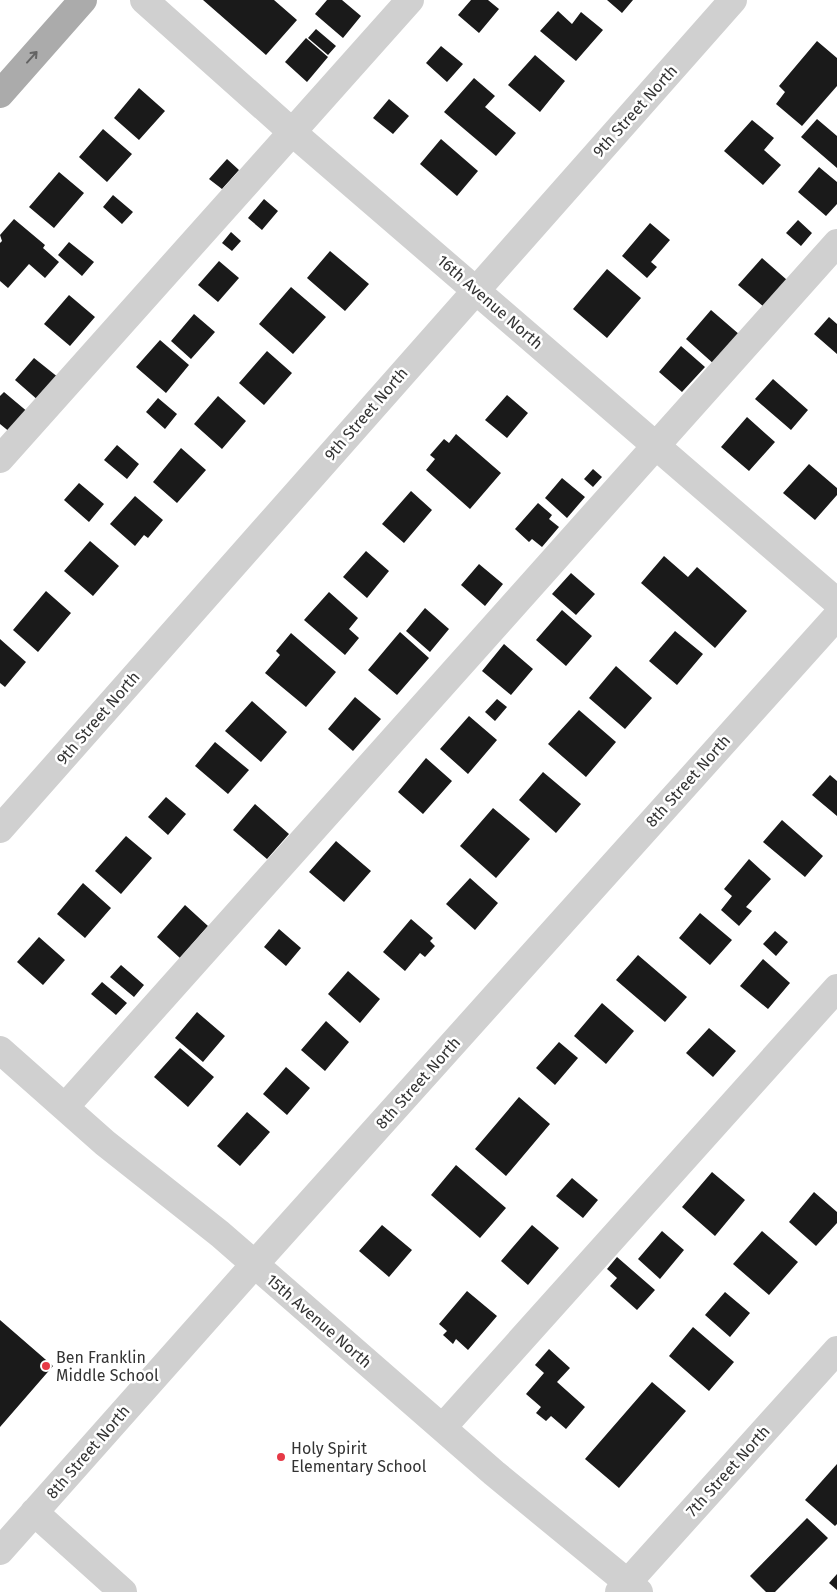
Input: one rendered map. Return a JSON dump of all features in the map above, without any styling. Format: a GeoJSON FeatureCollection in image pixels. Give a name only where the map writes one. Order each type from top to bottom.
{"type":"FeatureCollection","features":[{"type":"Feature","properties":{"kind":"main road"},"geometry":{"type":"LineString","coordinates":[[0,94],[83,0]]}},
{"type":"Feature","properties":{"kind":"street","name":"16th Avenue North"},"geometry":{"type":"LineString","coordinates":[[144,0],[292,132],[837,602]]}},
{"type":"Feature","properties":{"kind":"street"},"geometry":{"type":"LineString","coordinates":[[0,458],[410,0]]}},
{"type":"Feature","properties":{"kind":"street","name":"9th Street North"},"geometry":{"type":"LineString","coordinates":[[0,829],[733,0]]}},
{"type":"Feature","properties":{"kind":"street"},"geometry":{"type":"LineString","coordinates":[[65,1108],[837,243]]}},
{"type":"Feature","properties":{"kind":"street","name":"8th Street North"},"geometry":{"type":"LineString","coordinates":[[0,1551],[254,1265],[837,616]]}},
{"type":"Feature","properties":{"kind":"street"},"geometry":{"type":"LineString","coordinates":[[443,1427],[837,988]]}},
{"type":"Feature","properties":{"kind":"street","name":"15th Avenue North"},"geometry":{"type":"LineString","coordinates":[[0,1050],[105,1143],[220,1234],[629,1589]]}},
{"type":"Feature","properties":{"kind":"street","name":"7th Street North"},"geometry":{"type":"LineString","coordinates":[[629,1589],[837,1350]]}},
{"type":"Feature","properties":{"kind":"street"},"geometry":{"type":"LineString","coordinates":[[34,1512],[123,1592]]}},
{"type":"Feature","properties":{"kind":"building"},"geometry":{"type":"Polygon","coordinates":[[[203,0],[274,0],[297,20],[266,55],[203,0]]]}},
{"type":"Feature","properties":{"kind":"building"},"geometry":{"type":"Polygon","coordinates":[[[327,0],[342,0],[361,16],[343,38],[315,14],[327,0]]]}},
{"type":"Feature","properties":{"kind":"building"},"geometry":{"type":"Polygon","coordinates":[[[471,0],[488,0],[499,9],[479,33],[458,15],[471,0]]]}},
{"type":"Feature","properties":{"kind":"building"},"geometry":{"type":"Polygon","coordinates":[[[607,0],[633,0],[622,13],[607,0]]]}},
{"type":"Feature","properties":{"kind":"building"},"geometry":{"type":"Polygon","coordinates":[[[558,11],[572,24],[581,12],[603,30],[576,61],[540,31],[558,11]]]}},
{"type":"Feature","properties":{"kind":"building"},"geometry":{"type":"Polygon","coordinates":[[[316,29],[336,46],[328,55],[308,38],[316,29]]]}},
{"type":"Feature","properties":{"kind":"building"},"geometry":{"type":"Polygon","coordinates":[[[306,38],[328,57],[307,82],[285,62],[306,38]]]}},
{"type":"Feature","properties":{"kind":"building"},"geometry":{"type":"Polygon","coordinates":[[[817,41],[837,58],[837,86],[802,126],[776,104],[785,92],[779,86],[817,41]]]}},
{"type":"Feature","properties":{"kind":"building"},"geometry":{"type":"Polygon","coordinates":[[[441,46],[463,64],[447,82],[426,63],[441,46]]]}},
{"type":"Feature","properties":{"kind":"building"},"geometry":{"type":"Polygon","coordinates":[[[535,55],[565,81],[540,112],[508,85],[535,55]]]}},
{"type":"Feature","properties":{"kind":"building"},"geometry":{"type":"Polygon","coordinates":[[[474,78],[495,96],[485,107],[516,133],[496,156],[444,112],[474,78]]]}},
{"type":"Feature","properties":{"kind":"building"},"geometry":{"type":"Polygon","coordinates":[[[139,88],[165,111],[139,140],[114,118],[139,88]]]}},
{"type":"Feature","properties":{"kind":"building"},"geometry":{"type":"Polygon","coordinates":[[[389,99],[409,116],[393,134],[373,118],[389,99]]]}},
{"type":"Feature","properties":{"kind":"building"},"geometry":{"type":"Polygon","coordinates":[[[817,119],[837,136],[837,168],[801,137],[817,119]]]}},
{"type":"Feature","properties":{"kind":"building"},"geometry":{"type":"Polygon","coordinates":[[[752,120],[774,138],[764,150],[781,165],[763,185],[724,151],[752,120]]]}},
{"type":"Feature","properties":{"kind":"building"},"geometry":{"type":"Polygon","coordinates":[[[103,129],[132,154],[107,182],[79,157],[103,129]]]}},
{"type":"Feature","properties":{"kind":"building"},"geometry":{"type":"Polygon","coordinates":[[[441,139],[478,171],[457,196],[420,164],[441,139]]]}},
{"type":"Feature","properties":{"kind":"building"},"geometry":{"type":"Polygon","coordinates":[[[227,159],[239,170],[222,189],[209,179],[227,159]]]}},
{"type":"Feature","properties":{"kind":"building"},"geometry":{"type":"Polygon","coordinates":[[[819,167],[837,182],[837,204],[826,216],[798,192],[819,167]]]}},
{"type":"Feature","properties":{"kind":"building"},"geometry":{"type":"Polygon","coordinates":[[[59,172],[84,193],[54,228],[29,207],[59,172]]]}},
{"type":"Feature","properties":{"kind":"building"},"geometry":{"type":"Polygon","coordinates":[[[113,195],[133,212],[122,224],[103,207],[113,195]]]}},
{"type":"Feature","properties":{"kind":"building"},"geometry":{"type":"Polygon","coordinates":[[[264,199],[278,211],[262,230],[248,218],[264,199]]]}},
{"type":"Feature","properties":{"kind":"building"},"geometry":{"type":"Polygon","coordinates":[[[14,219],[45,245],[43,248],[59,262],[45,278],[29,264],[8,288],[0,281],[0,243],[2,241],[0,235],[14,219]]]}},
{"type":"Feature","properties":{"kind":"building"},"geometry":{"type":"Polygon","coordinates":[[[798,220],[812,233],[801,246],[786,233],[798,220]]]}},
{"type":"Feature","properties":{"kind":"building"},"geometry":{"type":"Polygon","coordinates":[[[650,223],[670,240],[651,262],[657,267],[647,278],[622,256],[650,223]]]}},
{"type":"Feature","properties":{"kind":"building"},"geometry":{"type":"Polygon","coordinates":[[[231,232],[241,241],[232,251],[222,243],[231,232]]]}},
{"type":"Feature","properties":{"kind":"building"},"geometry":{"type":"Polygon","coordinates":[[[69,242],[94,262],[82,276],[58,255],[69,242]]]}},
{"type":"Feature","properties":{"kind":"building"},"geometry":{"type":"Polygon","coordinates":[[[330,251],[369,284],[345,311],[307,278],[330,251]]]}},
{"type":"Feature","properties":{"kind":"building"},"geometry":{"type":"Polygon","coordinates":[[[762,258],[787,280],[764,307],[738,285],[762,258]]]}},
{"type":"Feature","properties":{"kind":"building"},"geometry":{"type":"Polygon","coordinates":[[[219,261],[239,278],[218,302],[198,285],[219,261]]]}},
{"type":"Feature","properties":{"kind":"building"},"geometry":{"type":"Polygon","coordinates":[[[607,269],[641,298],[607,338],[573,309],[607,269]]]}},
{"type":"Feature","properties":{"kind":"building"},"geometry":{"type":"Polygon","coordinates":[[[291,287],[326,317],[293,354],[259,324],[291,287]]]}},
{"type":"Feature","properties":{"kind":"building"},"geometry":{"type":"Polygon","coordinates":[[[69,295],[95,317],[70,346],[44,324],[69,295]]]}},
{"type":"Feature","properties":{"kind":"building"},"geometry":{"type":"Polygon","coordinates":[[[711,310],[740,335],[715,365],[686,339],[711,310]]]}},
{"type":"Feature","properties":{"kind":"building"},"geometry":{"type":"Polygon","coordinates":[[[194,314],[215,332],[191,359],[171,341],[194,314]]]}},
{"type":"Feature","properties":{"kind":"building"},"geometry":{"type":"Polygon","coordinates":[[[829,317],[837,324],[837,354],[814,334],[829,317]]]}},
{"type":"Feature","properties":{"kind":"building"},"geometry":{"type":"Polygon","coordinates":[[[160,340],[189,365],[166,393],[136,367],[160,340]]]}},
{"type":"Feature","properties":{"kind":"building"},"geometry":{"type":"Polygon","coordinates":[[[681,346],[705,367],[682,392],[659,372],[681,346]]]}},
{"type":"Feature","properties":{"kind":"building"},"geometry":{"type":"Polygon","coordinates":[[[267,351],[292,373],[264,405],[239,383],[267,351]]]}},
{"type":"Feature","properties":{"kind":"building"},"geometry":{"type":"Polygon","coordinates":[[[34,358],[59,378],[39,401],[15,380],[34,358]]]}},
{"type":"Feature","properties":{"kind":"building"},"geometry":{"type":"Polygon","coordinates":[[[773,379],[808,410],[791,430],[755,399],[773,379]]]}},
{"type":"Feature","properties":{"kind":"building"},"geometry":{"type":"Polygon","coordinates":[[[4,392],[29,413],[11,433],[0,424],[0,396],[4,392]]]}},
{"type":"Feature","properties":{"kind":"building"},"geometry":{"type":"Polygon","coordinates":[[[507,395],[528,413],[507,438],[485,420],[507,395]]]}},
{"type":"Feature","properties":{"kind":"building"},"geometry":{"type":"Polygon","coordinates":[[[218,396],[246,421],[222,449],[194,424],[218,396]]]}},
{"type":"Feature","properties":{"kind":"building"},"geometry":{"type":"Polygon","coordinates":[[[158,398],[177,414],[165,429],[146,412],[158,398]]]}},
{"type":"Feature","properties":{"kind":"building"},"geometry":{"type":"Polygon","coordinates":[[[747,417],[775,442],[749,471],[721,447],[747,417]]]}},
{"type":"Feature","properties":{"kind":"building"},"geometry":{"type":"Polygon","coordinates":[[[456,434],[501,473],[470,509],[426,470],[435,459],[430,455],[444,439],[449,443],[456,434]]]}},
{"type":"Feature","properties":{"kind":"building"},"geometry":{"type":"Polygon","coordinates":[[[117,445],[139,464],[127,479],[104,460],[117,445]]]}},
{"type":"Feature","properties":{"kind":"building"},"geometry":{"type":"Polygon","coordinates":[[[181,448],[206,470],[177,503],[153,482],[181,448]]]}},
{"type":"Feature","properties":{"kind":"building"},"geometry":{"type":"Polygon","coordinates":[[[809,464],[837,488],[837,495],[815,520],[783,493],[809,464]]]}},
{"type":"Feature","properties":{"kind":"building"},"geometry":{"type":"Polygon","coordinates":[[[593,469],[602,477],[593,487],[584,479],[593,469]]]}},
{"type":"Feature","properties":{"kind":"building"},"geometry":{"type":"Polygon","coordinates":[[[562,478],[585,497],[567,518],[545,498],[562,478]]]}},
{"type":"Feature","properties":{"kind":"building"},"geometry":{"type":"Polygon","coordinates":[[[79,483],[104,504],[89,522],[64,500],[79,483]]]}},
{"type":"Feature","properties":{"kind":"building"},"geometry":{"type":"Polygon","coordinates":[[[411,491],[432,510],[404,543],[382,524],[411,491]]]}},
{"type":"Feature","properties":{"kind":"building"},"geometry":{"type":"Polygon","coordinates":[[[135,496],[163,520],[148,538],[144,535],[135,546],[110,524],[135,496]]]}},
{"type":"Feature","properties":{"kind":"building"},"geometry":{"type":"Polygon","coordinates":[[[538,503],[552,515],[549,519],[559,527],[542,547],[532,539],[529,542],[515,529],[538,503]]]}},
{"type":"Feature","properties":{"kind":"building"},"geometry":{"type":"Polygon","coordinates":[[[90,541],[119,566],[93,596],[64,571],[90,541]]]}},
{"type":"Feature","properties":{"kind":"building"},"geometry":{"type":"Polygon","coordinates":[[[366,551],[389,571],[367,598],[343,577],[366,551]]]}},
{"type":"Feature","properties":{"kind":"building"},"geometry":{"type":"Polygon","coordinates":[[[664,556],[688,577],[697,567],[747,611],[715,648],[641,583],[664,556]]]}},
{"type":"Feature","properties":{"kind":"building"},"geometry":{"type":"Polygon","coordinates":[[[479,564],[503,584],[485,606],[461,585],[479,564]]]}},
{"type":"Feature","properties":{"kind":"building"},"geometry":{"type":"Polygon","coordinates":[[[571,573],[595,594],[576,615],[552,594],[571,573]]]}},
{"type":"Feature","properties":{"kind":"building"},"geometry":{"type":"Polygon","coordinates":[[[46,591],[71,613],[38,652],[13,630],[46,591]]]}},
{"type":"Feature","properties":{"kind":"building"},"geometry":{"type":"Polygon","coordinates":[[[329,592],[358,618],[349,629],[359,638],[345,655],[304,620],[329,592]]]}},
{"type":"Feature","properties":{"kind":"building"},"geometry":{"type":"Polygon","coordinates":[[[425,608],[449,629],[430,652],[406,631],[425,608]]]}},
{"type":"Feature","properties":{"kind":"building"},"geometry":{"type":"Polygon","coordinates":[[[562,610],[592,636],[566,666],[536,640],[562,610]]]}},
{"type":"Feature","properties":{"kind":"building"},"geometry":{"type":"Polygon","coordinates":[[[675,631],[703,654],[677,685],[649,661],[675,631]]]}},
{"type":"Feature","properties":{"kind":"building"},"geometry":{"type":"Polygon","coordinates":[[[400,632],[429,658],[397,695],[368,670],[400,632]]]}},
{"type":"Feature","properties":{"kind":"building"},"geometry":{"type":"Polygon","coordinates":[[[291,633],[336,672],[306,707],[265,673],[280,655],[276,651],[291,633]]]}},
{"type":"Feature","properties":{"kind":"building"},"geometry":{"type":"Polygon","coordinates":[[[0,639],[26,662],[5,687],[0,683],[0,639]]]}},
{"type":"Feature","properties":{"kind":"building"},"geometry":{"type":"Polygon","coordinates":[[[504,644],[533,669],[511,695],[482,671],[504,644]]]}},
{"type":"Feature","properties":{"kind":"building"},"geometry":{"type":"Polygon","coordinates":[[[616,666],[652,698],[625,729],[589,698],[616,666]]]}},
{"type":"Feature","properties":{"kind":"building"},"geometry":{"type":"Polygon","coordinates":[[[355,697],[381,719],[353,751],[328,729],[355,697]]]}},
{"type":"Feature","properties":{"kind":"building"},"geometry":{"type":"Polygon","coordinates":[[[497,699],[507,707],[495,721],[485,712],[497,699]]]}},
{"type":"Feature","properties":{"kind":"building"},"geometry":{"type":"Polygon","coordinates":[[[252,701],[287,732],[261,762],[225,731],[252,701]]]}},
{"type":"Feature","properties":{"kind":"building"},"geometry":{"type":"Polygon","coordinates":[[[579,710],[616,742],[586,777],[548,744],[579,710]]]}},
{"type":"Feature","properties":{"kind":"building"},"geometry":{"type":"Polygon","coordinates":[[[469,716],[497,740],[468,774],[440,749],[469,716]]]}},
{"type":"Feature","properties":{"kind":"building"},"geometry":{"type":"Polygon","coordinates":[[[215,742],[249,770],[228,794],[195,766],[215,742]]]}},
{"type":"Feature","properties":{"kind":"building"},"geometry":{"type":"Polygon","coordinates":[[[426,758],[452,781],[423,814],[398,792],[426,758]]]}},
{"type":"Feature","properties":{"kind":"building"},"geometry":{"type":"Polygon","coordinates":[[[543,772],[581,804],[556,833],[519,800],[543,772]]]}},
{"type":"Feature","properties":{"kind":"building"},"geometry":{"type":"Polygon","coordinates":[[[830,775],[837,781],[837,816],[812,795],[830,775]]]}},
{"type":"Feature","properties":{"kind":"building"},"geometry":{"type":"Polygon","coordinates":[[[166,797],[186,814],[168,835],[148,817],[166,797]]]}},
{"type":"Feature","properties":{"kind":"building"},"geometry":{"type":"Polygon","coordinates":[[[255,804],[289,834],[267,859],[233,830],[255,804]]]}},
{"type":"Feature","properties":{"kind":"building"},"geometry":{"type":"Polygon","coordinates":[[[493,808],[530,839],[496,878],[460,846],[493,808]]]}},
{"type":"Feature","properties":{"kind":"building"},"geometry":{"type":"Polygon","coordinates":[[[782,820],[823,856],[805,877],[763,842],[782,820]]]}},
{"type":"Feature","properties":{"kind":"building"},"geometry":{"type":"Polygon","coordinates":[[[126,836],[152,858],[121,894],[95,871],[126,836]]]}},
{"type":"Feature","properties":{"kind":"building"},"geometry":{"type":"Polygon","coordinates":[[[336,841],[371,871],[344,902],[309,872],[336,841]]]}},
{"type":"Feature","properties":{"kind":"building"},"geometry":{"type":"Polygon","coordinates":[[[749,859],[771,879],[746,907],[752,911],[739,926],[721,910],[732,896],[724,889],[749,859]]]}},
{"type":"Feature","properties":{"kind":"building"},"geometry":{"type":"Polygon","coordinates":[[[470,878],[498,903],[475,930],[446,904],[470,878]]]}},
{"type":"Feature","properties":{"kind":"building"},"geometry":{"type":"Polygon","coordinates":[[[83,883],[111,908],[85,938],[57,914],[83,883]]]}},
{"type":"Feature","properties":{"kind":"building"},"geometry":{"type":"Polygon","coordinates":[[[185,905],[208,926],[180,958],[157,937],[185,905]]]}},
{"type":"Feature","properties":{"kind":"building"},"geometry":{"type":"Polygon","coordinates":[[[700,913],[732,940],[710,965],[679,938],[700,913]]]}},
{"type":"Feature","properties":{"kind":"building"},"geometry":{"type":"Polygon","coordinates":[[[411,919],[433,938],[430,941],[435,946],[425,957],[420,953],[405,971],[383,952],[411,919]]]}},
{"type":"Feature","properties":{"kind":"building"},"geometry":{"type":"Polygon","coordinates":[[[279,929],[301,948],[286,966],[264,947],[279,929]]]}},
{"type":"Feature","properties":{"kind":"building"},"geometry":{"type":"Polygon","coordinates":[[[775,931],[788,942],[776,956],[763,944],[775,931]]]}},
{"type":"Feature","properties":{"kind":"building"},"geometry":{"type":"Polygon","coordinates":[[[39,937],[65,960],[43,985],[17,962],[39,937]]]}},
{"type":"Feature","properties":{"kind":"building"},"geometry":{"type":"Polygon","coordinates":[[[638,955],[687,997],[665,1022],[616,980],[638,955]]]}},
{"type":"Feature","properties":{"kind":"building"},"geometry":{"type":"Polygon","coordinates":[[[763,959],[790,983],[768,1009],[740,986],[763,959]]]}},
{"type":"Feature","properties":{"kind":"building"},"geometry":{"type":"Polygon","coordinates":[[[121,965],[144,985],[134,997],[110,977],[121,965]]]}},
{"type":"Feature","properties":{"kind":"building"},"geometry":{"type":"Polygon","coordinates":[[[348,971],[380,999],[360,1023],[328,994],[348,971]]]}},
{"type":"Feature","properties":{"kind":"building"},"geometry":{"type":"Polygon","coordinates":[[[102,982],[127,1003],[116,1015],[91,994],[102,982]]]}},
{"type":"Feature","properties":{"kind":"building"},"geometry":{"type":"Polygon","coordinates":[[[602,1003],[634,1031],[606,1064],[574,1036],[602,1003]]]}},
{"type":"Feature","properties":{"kind":"building"},"geometry":{"type":"Polygon","coordinates":[[[197,1012],[225,1036],[203,1062],[175,1038],[197,1012]]]}},
{"type":"Feature","properties":{"kind":"building"},"geometry":{"type":"Polygon","coordinates":[[[326,1021],[349,1042],[325,1071],[301,1050],[326,1021]]]}},
{"type":"Feature","properties":{"kind":"building"},"geometry":{"type":"Polygon","coordinates":[[[709,1028],[736,1051],[713,1077],[686,1053],[709,1028]]]}},
{"type":"Feature","properties":{"kind":"building"},"geometry":{"type":"Polygon","coordinates":[[[559,1042],[578,1058],[555,1085],[536,1068],[559,1042]]]}},
{"type":"Feature","properties":{"kind":"building"},"geometry":{"type":"Polygon","coordinates":[[[180,1048],[214,1077],[188,1107],[154,1077],[180,1048]]]}},
{"type":"Feature","properties":{"kind":"building"},"geometry":{"type":"Polygon","coordinates":[[[286,1067],[310,1088],[287,1115],[263,1094],[286,1067]]]}},
{"type":"Feature","properties":{"kind":"building"},"geometry":{"type":"Polygon","coordinates":[[[519,1097],[550,1124],[506,1176],[475,1149],[519,1097]]]}},
{"type":"Feature","properties":{"kind":"building"},"geometry":{"type":"Polygon","coordinates":[[[247,1112],[270,1132],[240,1166],[217,1146],[247,1112]]]}},
{"type":"Feature","properties":{"kind":"building"},"geometry":{"type":"Polygon","coordinates":[[[456,1165],[506,1208],[480,1238],[431,1195],[456,1165]]]}},
{"type":"Feature","properties":{"kind":"building"},"geometry":{"type":"Polygon","coordinates":[[[712,1172],[745,1200],[715,1236],[682,1207],[712,1172]]]}},
{"type":"Feature","properties":{"kind":"building"},"geometry":{"type":"Polygon","coordinates":[[[572,1178],[598,1200],[583,1218],[556,1196],[572,1178]]]}},
{"type":"Feature","properties":{"kind":"building"},"geometry":{"type":"Polygon","coordinates":[[[814,1192],[837,1212],[837,1223],[816,1246],[789,1222],[814,1192]]]}},
{"type":"Feature","properties":{"kind":"building"},"geometry":{"type":"Polygon","coordinates":[[[382,1225],[412,1250],[389,1277],[359,1251],[382,1225]]]}},
{"type":"Feature","properties":{"kind":"building"},"geometry":{"type":"Polygon","coordinates":[[[532,1225],[559,1248],[528,1285],[501,1261],[532,1225]]]}},
{"type":"Feature","properties":{"kind":"building"},"geometry":{"type":"Polygon","coordinates":[[[662,1231],[684,1250],[660,1279],[638,1259],[662,1231]]]}},
{"type":"Feature","properties":{"kind":"building"},"geometry":{"type":"Polygon","coordinates":[[[762,1231],[798,1262],[769,1295],[733,1264],[762,1231]]]}},
{"type":"Feature","properties":{"kind":"building"},"geometry":{"type":"Polygon","coordinates":[[[617,1257],[655,1290],[637,1310],[610,1286],[617,1278],[607,1269],[617,1257]]]}},
{"type":"Feature","properties":{"kind":"building"},"geometry":{"type":"Polygon","coordinates":[[[467,1291],[497,1316],[468,1350],[456,1339],[453,1344],[443,1335],[447,1331],[439,1324],[467,1291]]]}},
{"type":"Feature","properties":{"kind":"building"},"geometry":{"type":"Polygon","coordinates":[[[725,1292],[750,1313],[730,1337],[705,1315],[725,1292]]]}},
{"type":"Feature","properties":{"kind":"building"},"geometry":{"type":"Polygon","coordinates":[[[0,1320],[53,1366],[0,1427],[0,1320]]]}},
{"type":"Feature","properties":{"kind":"building"},"geometry":{"type":"Polygon","coordinates":[[[693,1327],[734,1362],[709,1391],[669,1356],[693,1327]]]}},
{"type":"Feature","properties":{"kind":"building"},"geometry":{"type":"Polygon","coordinates":[[[549,1349],[570,1368],[557,1382],[585,1407],[566,1429],[551,1416],[546,1421],[536,1413],[541,1407],[526,1394],[544,1373],[535,1365],[549,1349]]]}},
{"type":"Feature","properties":{"kind":"building"},"geometry":{"type":"Polygon","coordinates":[[[652,1382],[686,1411],[619,1488],[585,1459],[652,1382]]]}},
{"type":"Feature","properties":{"kind":"building"},"geometry":{"type":"Polygon","coordinates":[[[837,1464],[837,1524],[835,1526],[805,1500],[837,1464]]]}},
{"type":"Feature","properties":{"kind":"building"},"geometry":{"type":"Polygon","coordinates":[[[807,1518],[828,1538],[775,1592],[766,1592],[750,1576],[807,1518]]]}},
{"type":"Feature","properties":{"kind":"building"},"geometry":{"type":"Polygon","coordinates":[[[837,1574],[837,1590],[829,1583],[837,1574]]]}},
{"type":"Feature","properties":{"kind":"place","name":"Ben Franklin Middle School"},"geometry":{"type":"Point","coordinates":[46,1366]}},
{"type":"Feature","properties":{"kind":"place","name":"Holy Spirit Elementary School"},"geometry":{"type":"Point","coordinates":[281,1457]}}]}
